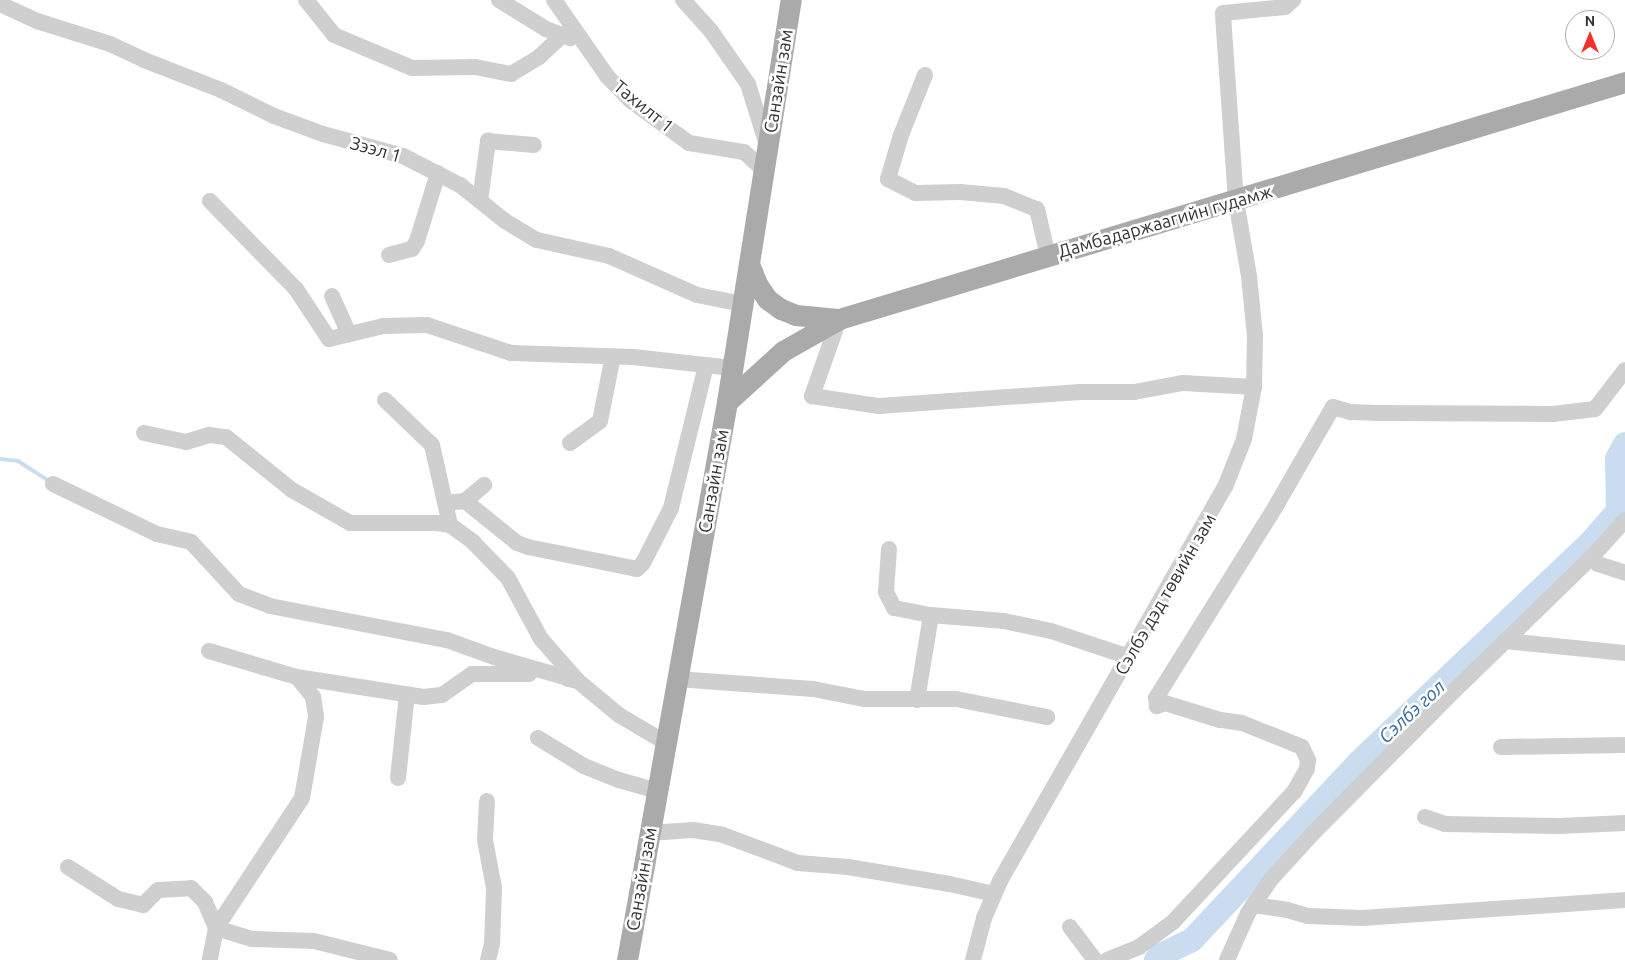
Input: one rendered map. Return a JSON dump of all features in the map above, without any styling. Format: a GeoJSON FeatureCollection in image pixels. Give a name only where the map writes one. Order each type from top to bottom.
{"type":"FeatureCollection","features":[{"type":"Feature","properties":{"kind":"main road","name":"Санзайн зам"},"geometry":{"type":"LineString","coordinates":[[627,960],[727,402],[791,0]]}},
{"type":"Feature","properties":{"kind":"main road","name":"Дамбадаржаагийн гудамж"},"geometry":{"type":"LineString","coordinates":[[727,402],[783,351],[839,319],[1236,201],[1625,82]]}},
{"type":"Feature","properties":{"kind":"main road"},"geometry":{"type":"LineString","coordinates":[[749,263],[757,284],[767,299],[781,309],[805,317],[839,319]]}},
{"type":"Feature","properties":{"kind":"street"},"geometry":{"type":"LineString","coordinates":[[306,0],[334,35],[412,68],[475,67],[511,74],[540,57],[562,35]]}},
{"type":"Feature","properties":{"kind":"street"},"geometry":{"type":"LineString","coordinates":[[499,0],[546,29],[584,43]]}},
{"type":"Feature","properties":{"kind":"street","name":"Тахилт 1"},"geometry":{"type":"LineString","coordinates":[[554,0],[607,76],[630,100],[689,143],[744,152],[764,170]]}},
{"type":"Feature","properties":{"kind":"street"},"geometry":{"type":"LineString","coordinates":[[683,0],[711,31],[748,84],[768,147]]}},
{"type":"Feature","properties":{"kind":"street","name":"Сэлбэ дэд төвийн зам"},"geometry":{"type":"LineString","coordinates":[[974,960],[981,929],[994,894],[1225,487],[1244,439],[1254,387],[1254,314],[1236,201],[1223,13],[1285,7],[1293,0]]}},
{"type":"Feature","properties":{"kind":"street","name":"Зээл 1"},"geometry":{"type":"LineString","coordinates":[[0,4],[37,21],[110,44],[144,60],[221,90],[274,116],[323,134],[403,156],[460,184],[505,222],[537,240],[610,256],[697,295],[743,304]]}},
{"type":"Feature","properties":{"kind":"street"},"geometry":{"type":"LineString","coordinates":[[925,75],[901,135],[888,179],[916,193],[960,192],[1004,196],[1037,209],[1048,256]]}},
{"type":"Feature","properties":{"kind":"street"},"geometry":{"type":"LineString","coordinates":[[480,201],[488,141],[534,145]]}},
{"type":"Feature","properties":{"kind":"street"},"geometry":{"type":"LineString","coordinates":[[389,255],[412,249],[417,242],[438,174]]}},
{"type":"Feature","properties":{"kind":"street"},"geometry":{"type":"LineString","coordinates":[[210,201],[296,289],[329,340],[383,326],[427,325],[511,353],[613,356],[732,368]]}},
{"type":"Feature","properties":{"kind":"street"},"geometry":{"type":"LineString","coordinates":[[332,296],[349,334]]}},
{"type":"Feature","properties":{"kind":"street"},"geometry":{"type":"LineString","coordinates":[[839,319],[812,396],[878,406],[1081,392],[1134,392],[1183,383],[1254,387]]}},
{"type":"Feature","properties":{"kind":"street"},"geometry":{"type":"LineString","coordinates":[[570,443],[600,421],[613,356]]}},
{"type":"Feature","properties":{"kind":"street"},"geometry":{"type":"LineString","coordinates":[[465,501],[517,543],[637,569],[643,563],[671,508],[706,366]]}},
{"type":"Feature","properties":{"kind":"street"},"geometry":{"type":"LineString","coordinates":[[1107,960],[1139,947],[1173,922],[1294,792],[1307,769],[1308,760],[1302,747],[1242,722],[1220,720],[1165,703],[1157,706],[1156,698],[1277,504],[1333,407],[1351,412],[1386,413],[1553,414],[1595,409],[1625,370]]}},
{"type":"Feature","properties":{"kind":"street"},"geometry":{"type":"LineString","coordinates":[[384,400],[432,445],[447,503],[450,526]]}},
{"type":"Feature","properties":{"kind":"street"},"geometry":{"type":"LineString","coordinates":[[144,433],[186,442],[209,435],[226,438],[292,490],[350,523],[436,523],[450,526],[473,542],[508,578],[541,639],[578,681],[619,715],[666,743]]}},
{"type":"Feature","properties":{"kind":"street"},"geometry":{"type":"LineString","coordinates":[[53,484],[157,534],[191,542],[239,594],[270,606],[447,640],[494,657],[578,681]]}},
{"type":"Feature","properties":{"kind":"street"},"geometry":{"type":"LineString","coordinates":[[447,503],[465,501],[484,485]]}},
{"type":"Feature","properties":{"kind":"street"},"geometry":{"type":"LineString","coordinates":[[1227,960],[1253,905],[1271,878],[1315,831],[1505,641],[1591,558],[1625,520]]}},
{"type":"Feature","properties":{"kind":"street"},"geometry":{"type":"LineString","coordinates":[[890,549],[886,592],[894,608],[931,615],[1004,622],[1051,631],[1129,657]]}},
{"type":"Feature","properties":{"kind":"street"},"geometry":{"type":"LineString","coordinates":[[1591,558],[1598,564],[1625,573]]}},
{"type":"Feature","properties":{"kind":"street"},"geometry":{"type":"LineString","coordinates":[[917,700],[931,615]]}},
{"type":"Feature","properties":{"kind":"street"},"geometry":{"type":"LineString","coordinates":[[1505,641],[1625,653]]}},
{"type":"Feature","properties":{"kind":"street"},"geometry":{"type":"LineString","coordinates":[[210,651],[297,677],[423,697],[442,695],[472,674],[502,672],[554,675],[578,681]]}},
{"type":"Feature","properties":{"kind":"street"},"geometry":{"type":"LineString","coordinates":[[210,960],[216,928],[302,798],[316,717],[313,697],[297,677]]}},
{"type":"Feature","properties":{"kind":"street"},"geometry":{"type":"LineString","coordinates":[[677,679],[813,689],[865,699],[956,699],[1047,717]]}},
{"type":"Feature","properties":{"kind":"street"},"geometry":{"type":"LineString","coordinates":[[398,778],[407,694]]}},
{"type":"Feature","properties":{"kind":"street"},"geometry":{"type":"LineString","coordinates":[[538,738],[584,766],[619,780],[657,791]]}},
{"type":"Feature","properties":{"kind":"street"},"geometry":{"type":"LineString","coordinates":[[1502,747],[1625,745]]}},
{"type":"Feature","properties":{"kind":"street"},"geometry":{"type":"LineString","coordinates":[[487,801],[485,840],[494,888],[492,944],[488,960]]}},
{"type":"Feature","properties":{"kind":"street"},"geometry":{"type":"LineString","coordinates":[[1425,817],[1445,824],[1560,826],[1625,824]]}},
{"type":"Feature","properties":{"kind":"street"},"geometry":{"type":"LineString","coordinates":[[649,833],[693,830],[723,835],[798,863],[848,867],[950,884],[994,894]]}},
{"type":"Feature","properties":{"kind":"street"},"geometry":{"type":"LineString","coordinates":[[68,867],[118,899],[143,905],[158,890],[191,888],[205,902],[216,928]]}},
{"type":"Feature","properties":{"kind":"street"},"geometry":{"type":"LineString","coordinates":[[1253,905],[1287,910],[1308,916],[1362,918],[1625,900]]}},
{"type":"Feature","properties":{"kind":"street"},"geometry":{"type":"LineString","coordinates":[[1070,927],[1095,960]]}},
{"type":"Feature","properties":{"kind":"street"},"geometry":{"type":"LineString","coordinates":[[216,928],[252,939],[314,941],[390,960]]}},
{"type":"Feature","properties":{"kind":"waterway","name":"Сэлбэ гол"},"geometry":{"type":"LineString","coordinates":[[1156,960],[1161,955],[1192,940],[1359,762],[1590,543],[1618,511],[1617,459],[1625,444]]}},
{"type":"Feature","properties":{"kind":"waterway"},"geometry":{"type":"LineString","coordinates":[[0,459],[18,461],[49,481]]}},
{"type":"Feature","properties":{"kind":"waterway","name":"Сэлбэ гол"},"geometry":{"type":"LineString","coordinates":[[1617,476],[1625,473]]}}]}
